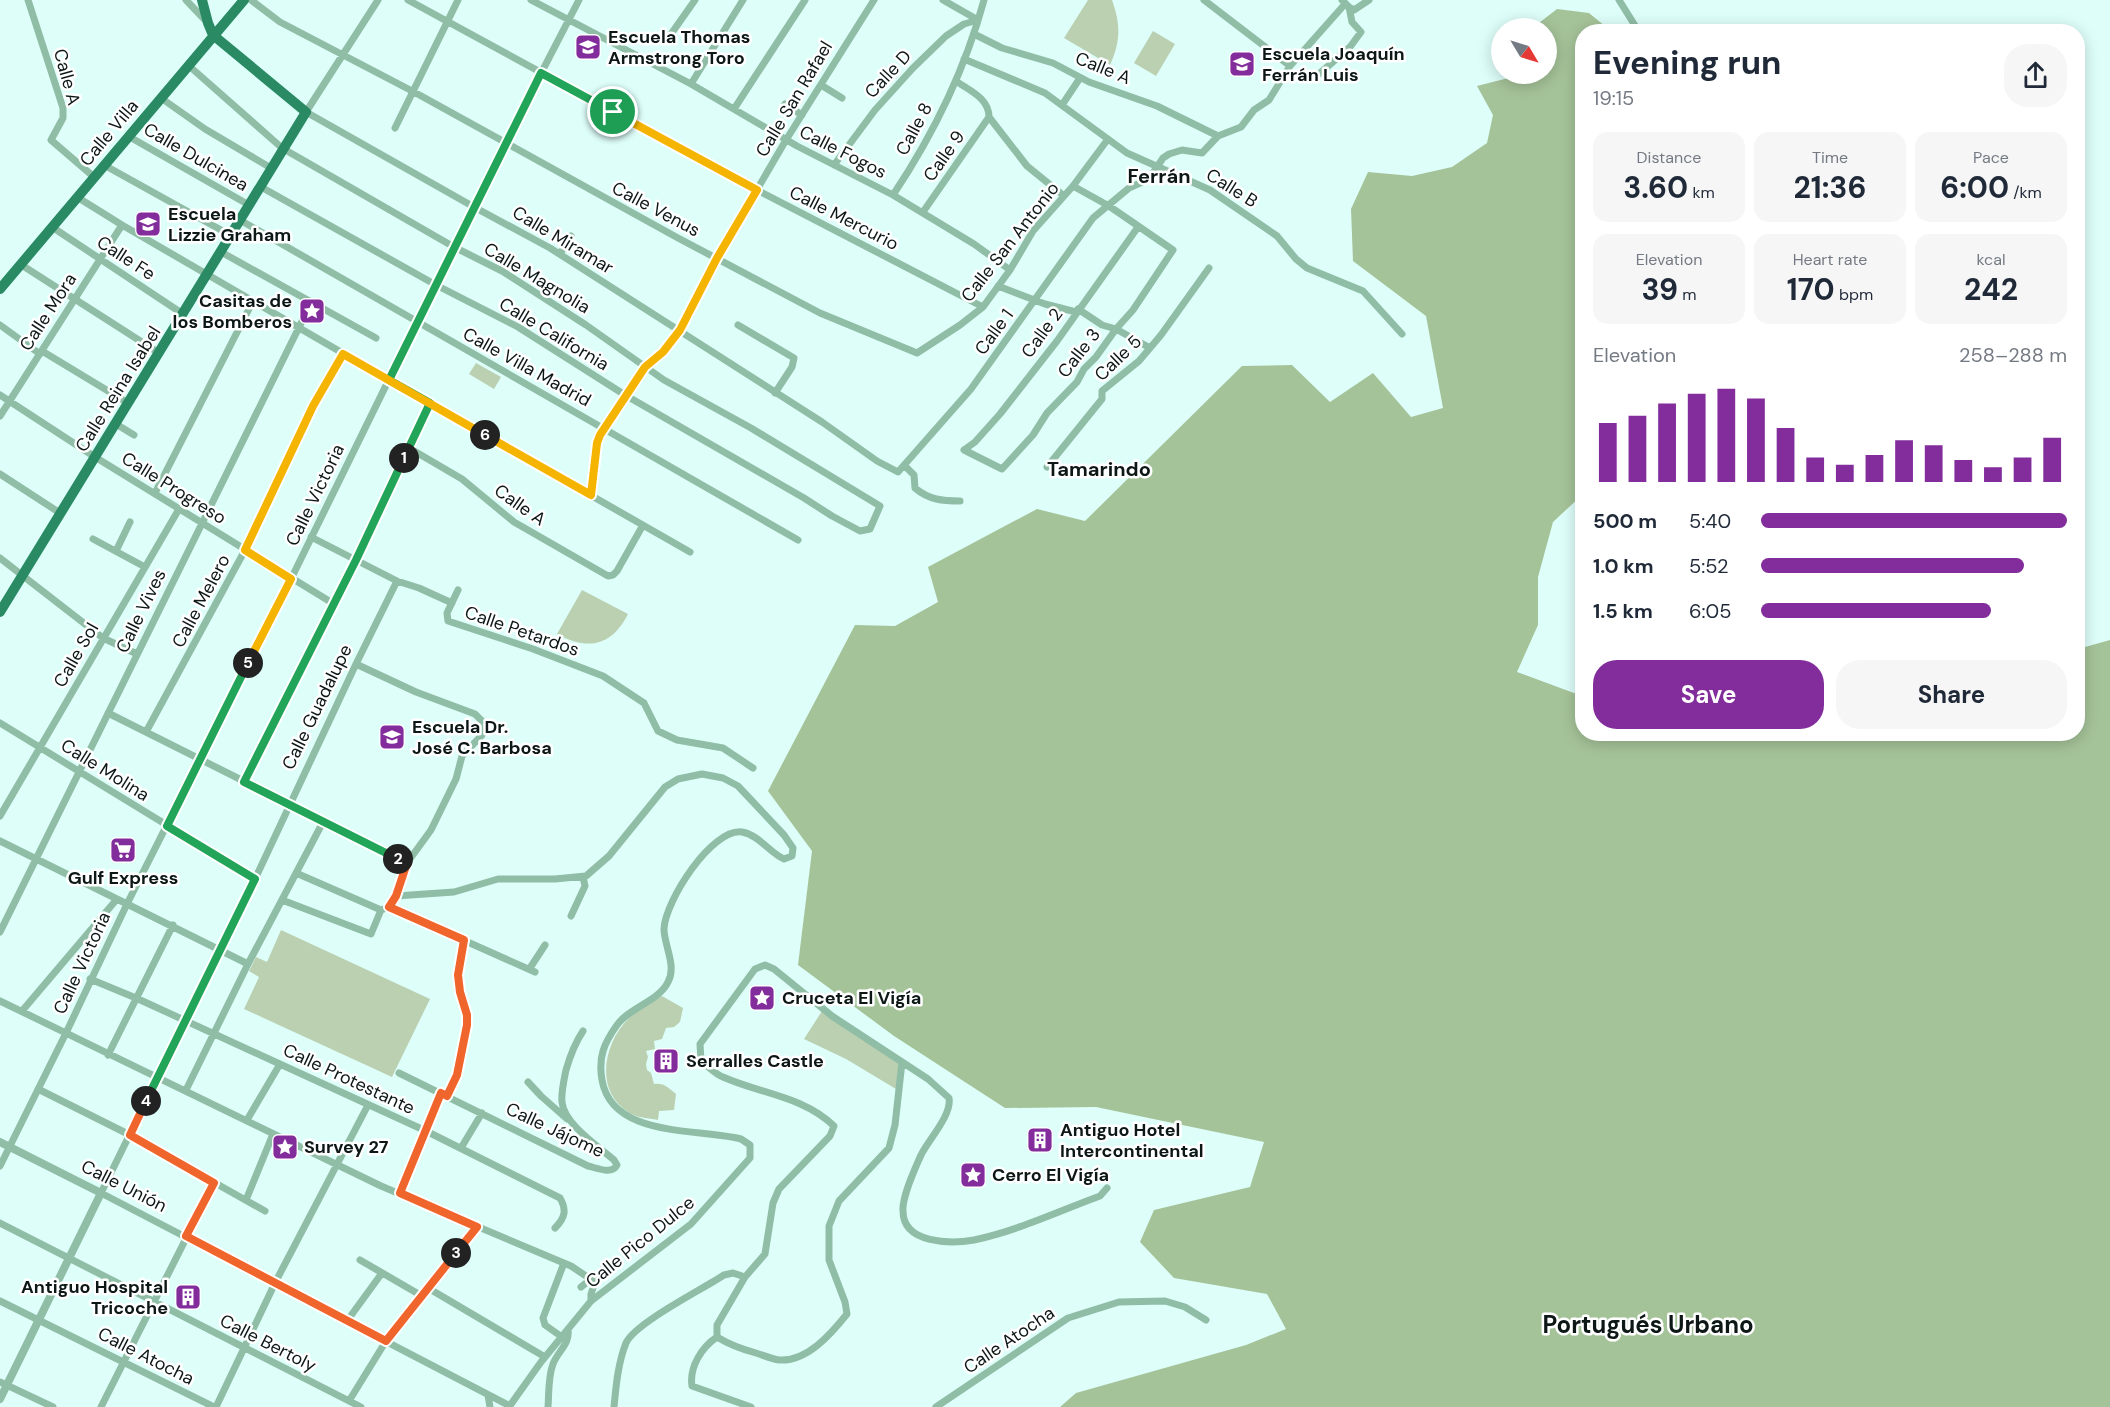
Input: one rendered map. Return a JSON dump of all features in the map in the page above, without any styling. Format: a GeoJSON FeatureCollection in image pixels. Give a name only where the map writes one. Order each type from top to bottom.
{"type":"FeatureCollection","features":[{"type":"Feature","properties":{"kind":"main road"},"geometry":{"type":"LineString","coordinates":[[202,0],[207,23],[213,35]]}},
{"type":"Feature","properties":{"kind":"main road","name":"Calle Villa"},"geometry":{"type":"LineString","coordinates":[[0,289],[244,0]]}},
{"type":"Feature","properties":{"kind":"main road","name":"Calle Miramar"},"geometry":{"type":"LineString","coordinates":[[213,35],[306,112]]}},
{"type":"Feature","properties":{"kind":"main road","name":"Calle Reina Isabel"},"geometry":{"type":"LineString","coordinates":[[0,612],[306,112]]}},
{"type":"Feature","properties":{"kind":"street","name":"Calle A"},"geometry":{"type":"LineString","coordinates":[[28,0],[63,108],[63,118],[51,140],[94,177]]}},
{"type":"Feature","properties":{"kind":"street"},"geometry":{"type":"LineString","coordinates":[[186,0],[207,23]]}},
{"type":"Feature","properties":{"kind":"street"},"geometry":{"type":"LineString","coordinates":[[251,0],[280,22],[343,56]]}},
{"type":"Feature","properties":{"kind":"street","name":"Calle Reina Isabel"},"geometry":{"type":"LineString","coordinates":[[306,112],[378,0]]}},
{"type":"Feature","properties":{"kind":"street","name":"Calle Mercurio"},"geometry":{"type":"LineString","coordinates":[[408,0],[757,190],[983,307]]}},
{"type":"Feature","properties":{"kind":"street"},"geometry":{"type":"LineString","coordinates":[[395,128],[458,0]]}},
{"type":"Feature","properties":{"kind":"street","name":"Calle Fogos"},"geometry":{"type":"LineString","coordinates":[[531,0],[691,84],[786,140],[923,212],[1010,270]]}},
{"type":"Feature","properties":{"kind":"street","name":"Calle Victoria"},"geometry":{"type":"LineString","coordinates":[[0,1166],[127,904],[291,579],[505,143],[579,0]]}},
{"type":"Feature","properties":{"kind":"street"},"geometry":{"type":"LineString","coordinates":[[669,37],[695,0]]}},
{"type":"Feature","properties":{"kind":"street"},"geometry":{"type":"LineString","coordinates":[[691,84],[743,0]]}},
{"type":"Feature","properties":{"kind":"street"},"geometry":{"type":"LineString","coordinates":[[734,109],[805,0]]}},
{"type":"Feature","properties":{"kind":"street","name":"Calle San Rafael"},"geometry":{"type":"LineString","coordinates":[[591,495],[597,443],[605,428],[645,367],[663,352],[680,330],[717,258],[786,140],[874,0]]}},
{"type":"Feature","properties":{"kind":"street"},"geometry":{"type":"LineString","coordinates":[[943,0],[978,21]]}},
{"type":"Feature","properties":{"kind":"street"},"geometry":{"type":"LineString","coordinates":[[964,58],[984,0]]}},
{"type":"Feature","properties":{"kind":"street"},"geometry":{"type":"LineString","coordinates":[[1203,0],[1290,66]]}},
{"type":"Feature","properties":{"kind":"street"},"geometry":{"type":"LineString","coordinates":[[1345,4],[1357,9],[1369,0]]}},
{"type":"Feature","properties":{"kind":"street"},"geometry":{"type":"LineString","coordinates":[[1619,0],[1634,24]]}},
{"type":"Feature","properties":{"kind":"street"},"geometry":{"type":"LineString","coordinates":[[1218,136],[1241,127],[1254,110],[1269,100],[1290,66],[1345,4]]}},
{"type":"Feature","properties":{"kind":"street"},"geometry":{"type":"LineString","coordinates":[[1319,74],[1350,47],[1361,32],[1352,22],[1345,4]]}},
{"type":"Feature","properties":{"kind":"street","name":"Calle D"},"geometry":{"type":"LineString","coordinates":[[834,165],[875,110],[920,61],[946,36],[964,24],[978,21]]}},
{"type":"Feature","properties":{"kind":"street","name":"Calle A"},"geometry":{"type":"LineString","coordinates":[[974,34],[1002,48],[1053,63],[1080,78],[1157,105],[1218,136]]}},
{"type":"Feature","properties":{"kind":"street","name":"Calle Venus"},"geometry":{"type":"LineString","coordinates":[[343,56],[414,92],[820,313],[917,353],[923,350]]}},
{"type":"Feature","properties":{"kind":"street","name":"Calle 8"},"geometry":{"type":"LineString","coordinates":[[892,195],[931,134],[964,58]]}},
{"type":"Feature","properties":{"kind":"street","name":"Calle B"},"geometry":{"type":"LineString","coordinates":[[964,58],[1045,93],[1127,153],[1197,183],[1236,207],[1277,236],[1296,259],[1307,268],[1363,291],[1402,334]]}},
{"type":"Feature","properties":{"kind":"street","name":"Calle Magnolia"},"geometry":{"type":"LineString","coordinates":[[188,65],[282,148],[454,247],[502,271],[645,367],[880,506]]}},
{"type":"Feature","properties":{"kind":"street"},"geometry":{"type":"LineString","coordinates":[[957,78],[985,101],[989,109],[989,117],[1027,166],[1064,196]]}},
{"type":"Feature","properties":{"kind":"street"},"geometry":{"type":"LineString","coordinates":[[1062,105],[1080,78]]}},
{"type":"Feature","properties":{"kind":"street"},"geometry":{"type":"LineString","coordinates":[[821,86],[842,98]]}},
{"type":"Feature","properties":{"kind":"street"},"geometry":{"type":"LineString","coordinates":[[161,98],[205,129],[271,168]]}},
{"type":"Feature","properties":{"kind":"street"},"geometry":{"type":"LineString","coordinates":[[785,105],[802,115]]}},
{"type":"Feature","properties":{"kind":"street","name":"Calle Miramar"},"geometry":{"type":"LineString","coordinates":[[306,112],[560,254],[822,422],[877,461],[898,472]]}},
{"type":"Feature","properties":{"kind":"street","name":"Calle 9"},"geometry":{"type":"LineString","coordinates":[[923,212],[989,117]]}},
{"type":"Feature","properties":{"kind":"street","name":"Calle Dulcinea"},"geometry":{"type":"LineString","coordinates":[[129,136],[249,205]]}},
{"type":"Feature","properties":{"kind":"street","name":"Calle 1"},"geometry":{"type":"LineString","coordinates":[[898,472],[971,389],[1093,218],[1129,188],[1149,180],[1163,158],[1182,150],[1202,153],[1218,136]]}},
{"type":"Feature","properties":{"kind":"street","name":"Calle San Antonio"},"geometry":{"type":"LineString","coordinates":[[923,350],[983,307],[1010,270],[1033,231],[1073,186],[1108,139]]}},
{"type":"Feature","properties":{"kind":"street"},"geometry":{"type":"LineString","coordinates":[[104,165],[230,235]]}},
{"type":"Feature","properties":{"kind":"street","name":"Calle California"},"geometry":{"type":"LineString","coordinates":[[261,186],[436,285],[518,327],[625,395],[860,531],[870,529],[880,506]]}},
{"type":"Feature","properties":{"kind":"street"},"geometry":{"type":"LineString","coordinates":[[1073,186],[1109,206],[1138,227]]}},
{"type":"Feature","properties":{"kind":"street"},"geometry":{"type":"LineString","coordinates":[[77,197],[343,354],[690,552]]}},
{"type":"Feature","properties":{"kind":"street","name":"Calle Villa Madrid"},"geometry":{"type":"LineString","coordinates":[[240,220],[798,540]]}},
{"type":"Feature","properties":{"kind":"street","name":"Calle Mora"},"geometry":{"type":"LineString","coordinates":[[0,416],[122,225]]}},
{"type":"Feature","properties":{"kind":"street","name":"Calle Fe"},"geometry":{"type":"LineString","coordinates":[[52,227],[183,314]]}},
{"type":"Feature","properties":{"kind":"street","name":"Calle 3"},"geometry":{"type":"LineString","coordinates":[[1002,469],[1033,435],[1047,413],[1077,382],[1084,369],[1133,310],[1173,250],[1138,227]]}},
{"type":"Feature","properties":{"kind":"street","name":"Calle 2"},"geometry":{"type":"LineString","coordinates":[[1002,469],[964,450],[975,442],[1000,414],[1057,341],[1138,227]]}},
{"type":"Feature","properties":{"kind":"street"},"geometry":{"type":"LineString","coordinates":[[560,254],[571,236]]}},
{"type":"Feature","properties":{"kind":"street"},"geometry":{"type":"LineString","coordinates":[[221,252],[376,338]]}},
{"type":"Feature","properties":{"kind":"street"},"geometry":{"type":"LineString","coordinates":[[20,264],[159,353]]}},
{"type":"Feature","properties":{"kind":"street","name":"Calle 5"},"geometry":{"type":"LineString","coordinates":[[1047,467],[1102,399],[1102,391],[1139,361],[1209,268]]}},
{"type":"Feature","properties":{"kind":"street"},"geometry":{"type":"LineString","coordinates":[[998,286],[1055,308],[1077,311],[1150,348]]}},
{"type":"Feature","properties":{"kind":"street"},"geometry":{"type":"LineString","coordinates":[[155,492],[253,301]]}},
{"type":"Feature","properties":{"kind":"street","name":"Calle Vives"},"geometry":{"type":"LineString","coordinates":[[0,932],[311,303]]}},
{"type":"Feature","properties":{"kind":"street"},"geometry":{"type":"LineString","coordinates":[[0,325],[128,404]]}},
{"type":"Feature","properties":{"kind":"street"},"geometry":{"type":"LineString","coordinates":[[738,325],[794,358],[792,367],[776,393]]}},
{"type":"Feature","properties":{"kind":"street","name":"Calle Melero"},"geometry":{"type":"LineString","coordinates":[[146,732],[245,550],[313,406],[343,354]]}},
{"type":"Feature","properties":{"kind":"street","name":"Calle Progreso"},"geometry":{"type":"LineString","coordinates":[[0,395],[95,458],[155,492],[334,604]]}},
{"type":"Feature","properties":{"kind":"street"},"geometry":{"type":"LineString","coordinates":[[244,782],[356,560],[430,403]]}},
{"type":"Feature","properties":{"kind":"street"},"geometry":{"type":"LineString","coordinates":[[116,424],[134,435]]}},
{"type":"Feature","properties":{"kind":"street","name":"Calle A"},"geometry":{"type":"LineString","coordinates":[[409,448],[462,479],[505,515],[530,532],[604,575],[613,575],[617,571],[643,525]]}},
{"type":"Feature","properties":{"kind":"street"},"geometry":{"type":"LineString","coordinates":[[904,465],[914,475],[917,491],[933,500],[960,501]]}},
{"type":"Feature","properties":{"kind":"street"},"geometry":{"type":"LineString","coordinates":[[0,474],[60,513]]}},
{"type":"Feature","properties":{"kind":"street","name":"Calle Sol"},"geometry":{"type":"LineString","coordinates":[[0,816],[179,509]]}},
{"type":"Feature","properties":{"kind":"street"},"geometry":{"type":"LineString","coordinates":[[116,551],[130,522]]}},
{"type":"Feature","properties":{"kind":"street","name":"Calle Petardos"},"geometry":{"type":"LineString","coordinates":[[311,537],[397,581],[452,603],[446,616],[448,621],[533,649],[603,676],[644,703],[658,731],[673,739],[723,748],[753,768]]}},
{"type":"Feature","properties":{"kind":"street"},"geometry":{"type":"LineString","coordinates":[[93,539],[145,567]]}},
{"type":"Feature","properties":{"kind":"street"},"geometry":{"type":"LineString","coordinates":[[0,558],[103,638],[137,654]]}},
{"type":"Feature","properties":{"kind":"street","name":"Calle Guadalupe"},"geometry":{"type":"LineString","coordinates":[[0,1399],[3,1383],[39,1319],[130,1135],[397,581]]}},
{"type":"Feature","properties":{"kind":"street"},"geometry":{"type":"LineString","coordinates":[[452,603],[458,590]]}},
{"type":"Feature","properties":{"kind":"street"},"geometry":{"type":"LineString","coordinates":[[296,873],[381,910],[389,907],[396,896],[407,863],[431,830],[456,779],[462,756],[482,735],[485,724],[475,714],[416,692],[356,664]]}},
{"type":"Feature","properties":{"kind":"street"},"geometry":{"type":"LineString","coordinates":[[108,713],[407,863]]}},
{"type":"Feature","properties":{"kind":"street","name":"Calle Molina"},"geometry":{"type":"LineString","coordinates":[[0,723],[255,879]]}},
{"type":"Feature","properties":{"kind":"street","name":"Calle Pico Dulce"},"geometry":{"type":"LineString","coordinates":[[510,1406],[545,1357],[591,1301],[691,1224],[748,1161],[751,1151],[748,1143],[741,1138],[642,1123],[624,1115],[611,1104],[603,1089],[600,1055],[623,1017],[661,992],[668,983],[671,970],[664,929],[668,908],[684,879],[713,846],[727,835],[741,832],[754,837],[784,859],[788,859],[794,852],[792,845],[784,835],[738,786],[723,777],[702,774],[678,779],[665,787],[609,856],[583,877]]}},
{"type":"Feature","properties":{"kind":"street"},"geometry":{"type":"LineString","coordinates":[[186,1090],[248,964],[323,822]]}},
{"type":"Feature","properties":{"kind":"street"},"geometry":{"type":"LineString","coordinates":[[0,841],[248,964]]}},
{"type":"Feature","properties":{"kind":"street"},"geometry":{"type":"LineString","coordinates":[[396,896],[454,892],[498,879],[583,877],[585,886],[571,916]]}},
{"type":"Feature","properties":{"kind":"street"},"geometry":{"type":"LineString","coordinates":[[22,1011],[117,899]]}},
{"type":"Feature","properties":{"kind":"street"},"geometry":{"type":"LineString","coordinates":[[282,900],[371,934],[381,910]]}},
{"type":"Feature","properties":{"kind":"street"},"geometry":{"type":"LineString","coordinates":[[389,907],[532,970],[544,945]]}},
{"type":"Feature","properties":{"kind":"street"},"geometry":{"type":"LineString","coordinates":[[108,1055],[173,925]]}},
{"type":"Feature","properties":{"kind":"street"},"geometry":{"type":"LineString","coordinates":[[400,1193],[426,1131],[457,1075],[467,1025],[458,975],[464,940]]}},
{"type":"Feature","properties":{"kind":"street"},"geometry":{"type":"LineString","coordinates":[[717,1337],[717,1325],[746,1277],[765,1254],[773,1203],[779,1189],[830,1136],[834,1126],[824,1116],[791,1099],[721,1077],[701,1061],[700,1044],[755,969],[765,965],[774,969],[832,1016],[940,1088],[949,1098],[947,1114],[920,1157],[903,1204],[905,1222],[917,1236],[928,1240],[972,1240],[1000,1233],[1101,1196],[1107,1188]]}},
{"type":"Feature","properties":{"kind":"street","name":"Calle Protestante"},"geometry":{"type":"LineString","coordinates":[[90,979],[186,1020],[426,1131],[560,1198],[565,1214],[555,1228]]}},
{"type":"Feature","properties":{"kind":"street"},"geometry":{"type":"LineString","coordinates":[[0,1001],[337,1165],[564,1263],[593,1281]]}},
{"type":"Feature","properties":{"kind":"street","name":"Calle Jájome"},"geometry":{"type":"LineString","coordinates":[[399,1073],[588,1166],[611,1171],[618,1165],[576,1128],[562,1103],[562,1090],[570,1057],[583,1031]]}},
{"type":"Feature","properties":{"kind":"street"},"geometry":{"type":"LineString","coordinates":[[717,1337],[731,1346],[778,1360],[792,1359],[806,1354],[835,1329],[847,1314],[845,1302],[829,1260],[829,1226],[839,1201],[889,1148],[895,1125],[902,1062]]}},
{"type":"Feature","properties":{"kind":"street"},"geometry":{"type":"LineString","coordinates":[[247,1120],[280,1064]]}},
{"type":"Feature","properties":{"kind":"street"},"geometry":{"type":"LineString","coordinates":[[528,1082],[572,1122]]}},
{"type":"Feature","properties":{"kind":"street"},"geometry":{"type":"LineString","coordinates":[[38,1089],[130,1135],[265,1211]]}},
{"type":"Feature","properties":{"kind":"street"},"geometry":{"type":"LineString","coordinates":[[215,1407],[275,1283],[368,1105]]}},
{"type":"Feature","properties":{"kind":"street"},"geometry":{"type":"LineString","coordinates":[[461,1148],[482,1113]]}},
{"type":"Feature","properties":{"kind":"street"},"geometry":{"type":"LineString","coordinates":[[246,1200],[273,1134]]}},
{"type":"Feature","properties":{"kind":"street","name":"Calle Unión"},"geometry":{"type":"LineString","coordinates":[[0,1142],[101,1192],[510,1406]]}},
{"type":"Feature","properties":{"kind":"street"},"geometry":{"type":"LineString","coordinates":[[101,1407],[214,1183]]}},
{"type":"Feature","properties":{"kind":"street","name":"Calle Bertoly"},"geometry":{"type":"LineString","coordinates":[[0,1223],[68,1260],[154,1301],[361,1407]]}},
{"type":"Feature","properties":{"kind":"street"},"geometry":{"type":"LineString","coordinates":[[350,1401],[386,1341],[477,1227]]}},
{"type":"Feature","properties":{"kind":"street"},"geometry":{"type":"LineString","coordinates":[[360,1260],[422,1296]]}},
{"type":"Feature","properties":{"kind":"street"},"geometry":{"type":"LineString","coordinates":[[562,1337],[545,1325],[543,1318],[564,1263]]}},
{"type":"Feature","properties":{"kind":"street"},"geometry":{"type":"LineString","coordinates":[[581,1287],[593,1281],[604,1268]]}},
{"type":"Feature","properties":{"kind":"street"},"geometry":{"type":"LineString","coordinates":[[346,1321],[382,1273]]}},
{"type":"Feature","properties":{"kind":"street"},"geometry":{"type":"LineString","coordinates":[[614,1407],[617,1379],[627,1342],[640,1327],[724,1275],[733,1274],[746,1277]]}},
{"type":"Feature","properties":{"kind":"street"},"geometry":{"type":"LineString","coordinates":[[591,1301],[593,1281]]}},
{"type":"Feature","properties":{"kind":"street"},"geometry":{"type":"LineString","coordinates":[[428,1288],[545,1357]]}},
{"type":"Feature","properties":{"kind":"street","name":"Calle Atocha"},"geometry":{"type":"LineString","coordinates":[[0,1301],[215,1407]]}},
{"type":"Feature","properties":{"kind":"street","name":"Calle Atocha"},"geometry":{"type":"LineString","coordinates":[[936,1407],[1068,1318],[1119,1302],[1165,1301],[1185,1307],[1206,1320]]}},
{"type":"Feature","properties":{"kind":"street"},"geometry":{"type":"LineString","coordinates":[[548,1407],[552,1369],[568,1340],[568,1330]]}},
{"type":"Feature","properties":{"kind":"street"},"geometry":{"type":"LineString","coordinates":[[717,1337],[706,1344],[699,1357],[691,1375],[692,1386],[751,1407]]}},
{"type":"Feature","properties":{"kind":"street"},"geometry":{"type":"LineString","coordinates":[[3,1383],[53,1407]]}},
{"type":"Feature","properties":{"kind":"street"},"geometry":{"type":"LineString","coordinates":[[488,1395],[490,1407]]}},
{"type":"Feature","properties":{"kind":"green space"},"geometry":{"type":"Polygon","coordinates":[[[1088,0],[1112,0],[1118,34],[1116,49],[1110,65],[1064,38],[1088,0]]]}},
{"type":"Feature","properties":{"kind":"green space"},"geometry":{"type":"Polygon","coordinates":[[[1557,9],[1589,13],[1602,24],[1575,24],[1575,502],[1553,522],[1538,577],[1538,625],[1517,672],[1575,693],[1575,741],[2085,741],[2085,647],[2110,640],[2110,1407],[1060,1407],[1076,1393],[1246,1345],[1286,1329],[1267,1294],[1174,1278],[1140,1242],[1154,1210],[1250,1187],[1264,1142],[1096,1107],[1005,1108],[894,1036],[798,965],[812,851],[768,791],[855,625],[895,626],[938,602],[928,567],[1037,509],[1085,521],[1242,366],[1292,365],[1330,402],[1373,373],[1411,417],[1443,408],[1426,316],[1353,261],[1351,209],[1368,172],[1412,176],[1452,167],[1487,143],[1493,115],[1477,86],[1491,82],[1557,84],[1557,18],[1545,18],[1557,9]]]}},
{"type":"Feature","properties":{"kind":"green space"},"geometry":{"type":"Polygon","coordinates":[[[1153,31],[1175,44],[1156,76],[1134,63],[1153,31]]]}},
{"type":"Feature","properties":{"kind":"green space"},"geometry":{"type":"Polygon","coordinates":[[[476,363],[501,377],[494,389],[469,374],[476,363]]]}},
{"type":"Feature","properties":{"kind":"green space"},"geometry":{"type":"Polygon","coordinates":[[[582,590],[628,614],[622,625],[607,639],[589,644],[579,643],[557,634],[582,590]]]}},
{"type":"Feature","properties":{"kind":"green space"},"geometry":{"type":"Polygon","coordinates":[[[281,930],[430,999],[392,1077],[244,1009],[259,977],[249,971],[256,957],[267,962],[281,930]]]}},
{"type":"Feature","properties":{"kind":"green space"},"geometry":{"type":"Polygon","coordinates":[[[662,996],[683,1008],[680,1022],[674,1027],[666,1028],[662,1039],[654,1041],[655,1049],[646,1051],[647,1070],[651,1073],[654,1084],[664,1085],[676,1094],[674,1110],[659,1111],[658,1120],[631,1114],[617,1103],[610,1092],[606,1066],[613,1041],[628,1019],[662,996]]]}},
{"type":"Feature","properties":{"kind":"green space"},"geometry":{"type":"Polygon","coordinates":[[[822,1011],[899,1063],[896,1089],[846,1059],[804,1039],[822,1011]]]}},
{"type":"Feature","properties":{"kind":"place","name":"Escuela Thomas Armstrong Toro"},"geometry":{"type":"Point","coordinates":[588,47]}},
{"type":"Feature","properties":{"kind":"place","name":"Escuela Joaquín Ferrán Luis"},"geometry":{"type":"Point","coordinates":[1242,64]}},
{"type":"Feature","properties":{"kind":"place","name":"Escuela Lizzie Graham"},"geometry":{"type":"Point","coordinates":[148,224]}},
{"type":"Feature","properties":{"kind":"place","name":"Casitas de los Bomberos"},"geometry":{"type":"Point","coordinates":[312,311]}},
{"type":"Feature","properties":{"kind":"place","name":"Escuela Dr. José C. Barbosa"},"geometry":{"type":"Point","coordinates":[392,737]}},
{"type":"Feature","properties":{"kind":"place","name":"Gulf Express"},"geometry":{"type":"Point","coordinates":[123,850]}},
{"type":"Feature","properties":{"kind":"place","name":"Cruceta El Vigía"},"geometry":{"type":"Point","coordinates":[762,998]}},
{"type":"Feature","properties":{"kind":"place","name":"Serralles Castle"},"geometry":{"type":"Point","coordinates":[666,1061]}},
{"type":"Feature","properties":{"kind":"place","name":"Antiguo Hotel Intercontinental"},"geometry":{"type":"Point","coordinates":[1040,1140]}},
{"type":"Feature","properties":{"kind":"place","name":"Survey 27"},"geometry":{"type":"Point","coordinates":[285,1147]}},
{"type":"Feature","properties":{"kind":"place","name":"Cerro El Vigía"},"geometry":{"type":"Point","coordinates":[973,1175]}},
{"type":"Feature","properties":{"kind":"place","name":"Antiguo Hospital Tricoche"},"geometry":{"type":"Point","coordinates":[188,1297]}},
{"type":"Feature","properties":{"kind":"district","name":"Ferrán"},"geometry":{"type":"Point","coordinates":[1159,176]}},
{"type":"Feature","properties":{"kind":"district","name":"Tamarindo"},"geometry":{"type":"Point","coordinates":[1099,469]}},
{"type":"Feature","properties":{"kind":"district","name":"Portugués Urbano"},"geometry":{"type":"Point","coordinates":[1648,1324]}},
{"type":"Feature","properties":{"kind":"route"},"geometry":{"type":"LineString","coordinates":[[613,112],[541,73],[389,380],[430,403],[356,560],[244,782],[407,863],[396,896],[389,907],[464,940],[458,975],[467,1025],[457,1075],[447,1096],[441,1093],[400,1193],[477,1227],[386,1341],[186,1236],[214,1183],[130,1135],[255,879],[167,826],[291,579],[245,550],[313,406],[343,354],[389,380],[430,403],[591,495],[600,435],[645,367],[663,352],[680,330],[717,258],[757,190],[613,112]]}}]}
